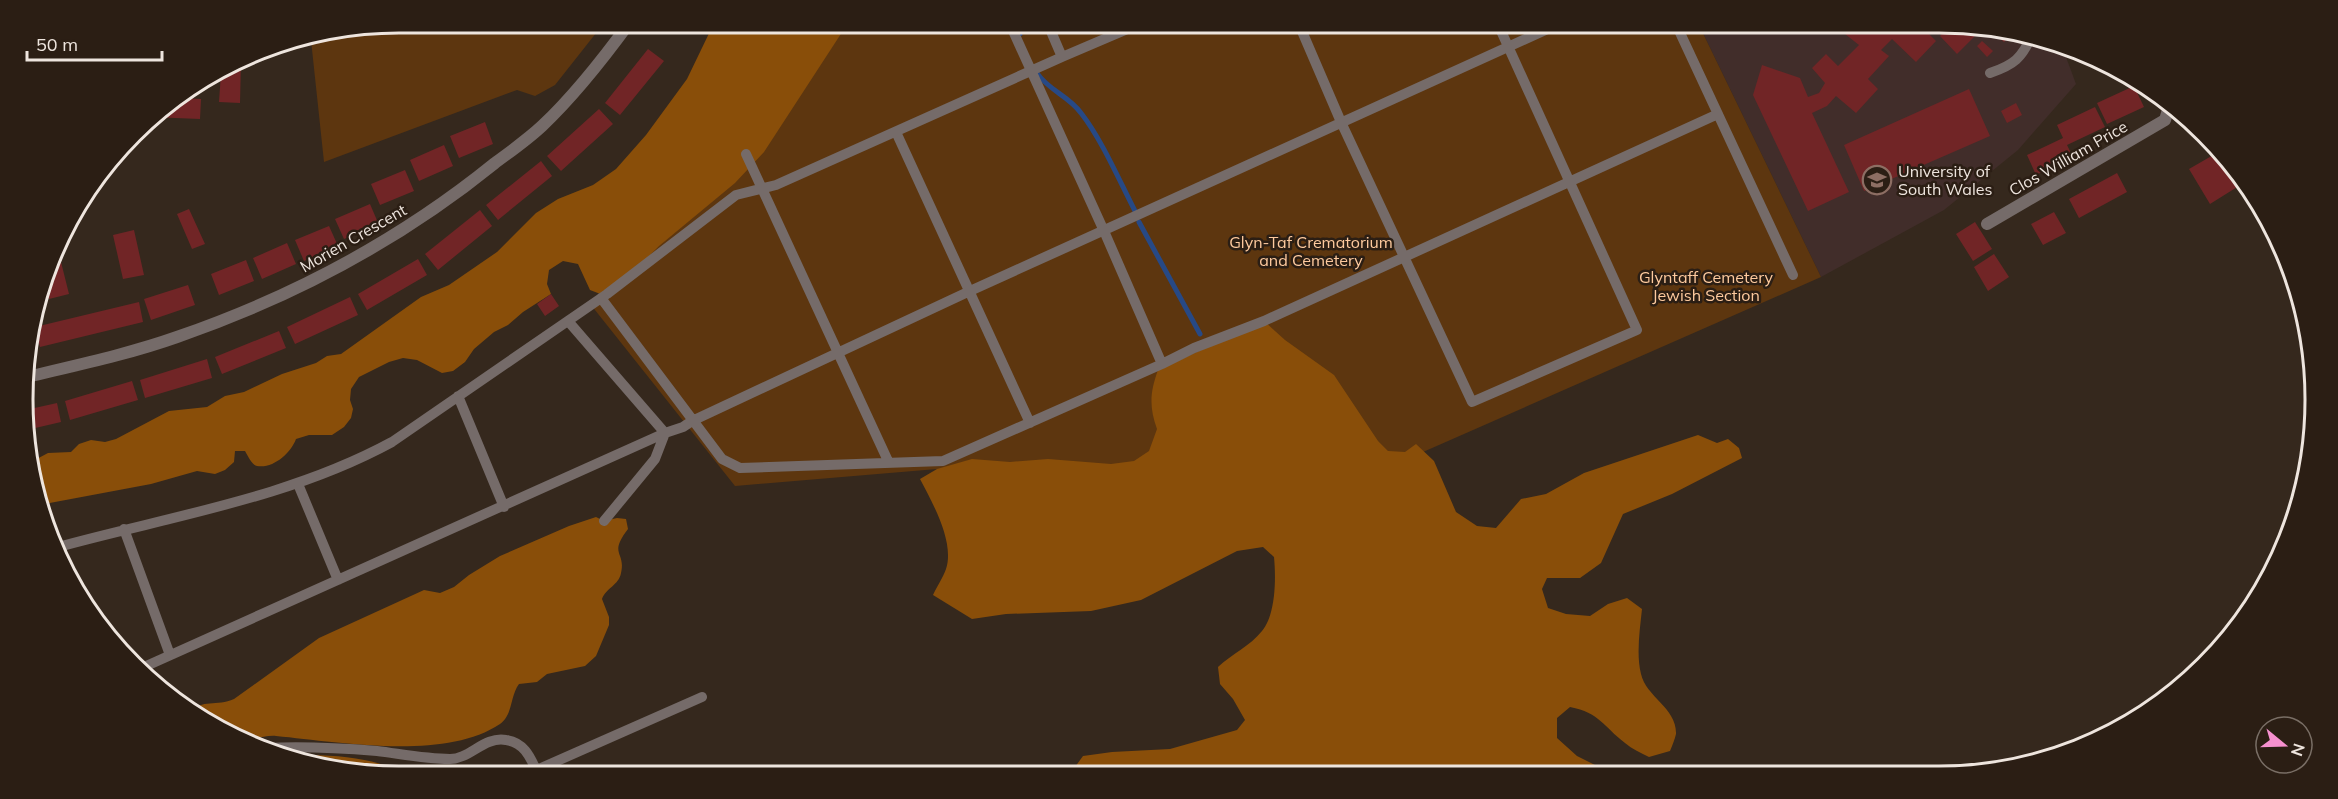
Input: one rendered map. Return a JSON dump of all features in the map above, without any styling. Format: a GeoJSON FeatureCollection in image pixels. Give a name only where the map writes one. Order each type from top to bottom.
{"type":"FeatureCollection","features":[{"type":"Feature","properties":{"kind":"street","name":"Morien Crescent"},"geometry":{"type":"LineString","coordinates":[[34,375],[176,337],[294,290],[349,262],[407,228],[454,195],[541,127],[592,74],[622,33]]}},
{"type":"Feature","properties":{"kind":"street","name":"Clos William Price"},"geometry":{"type":"LineString","coordinates":[[1987,224],[2165,120],[2167,113]]}},
{"type":"Feature","properties":{"kind":"lane"},"geometry":{"type":"LineString","coordinates":[[1014,33],[1162,364]]}},
{"type":"Feature","properties":{"kind":"lane"},"geometry":{"type":"LineString","coordinates":[[1052,33],[1062,57]]}},
{"type":"Feature","properties":{"kind":"lane"},"geometry":{"type":"LineString","coordinates":[[64,546],[298,484],[368,455],[392,442],[601,298],[736,195],[776,185],[1118,33]]}},
{"type":"Feature","properties":{"kind":"lane"},"geometry":{"type":"LineString","coordinates":[[1303,33],[1341,122],[1472,402],[1637,330],[1502,33]]}},
{"type":"Feature","properties":{"kind":"lane"},"geometry":{"type":"LineString","coordinates":[[147,665],[665,433],[683,427],[970,291],[1540,33]]}},
{"type":"Feature","properties":{"kind":"lane"},"geometry":{"type":"LineString","coordinates":[[1681,33],[1793,276]]}},
{"type":"Feature","properties":{"kind":"lane"},"geometry":{"type":"LineString","coordinates":[[1990,73],[2009,67],[2028,44]]}},
{"type":"Feature","properties":{"kind":"lane"},"geometry":{"type":"LineString","coordinates":[[601,298],[722,459],[740,468],[943,461],[1194,348],[1264,321],[1718,114]]}},
{"type":"Feature","properties":{"kind":"lane"},"geometry":{"type":"LineString","coordinates":[[896,132],[1030,423]]}},
{"type":"Feature","properties":{"kind":"lane"},"geometry":{"type":"LineString","coordinates":[[746,154],[889,463]]}},
{"type":"Feature","properties":{"kind":"lane"},"geometry":{"type":"LineString","coordinates":[[568,321],[665,433]]}},
{"type":"Feature","properties":{"kind":"lane"},"geometry":{"type":"LineString","coordinates":[[458,396],[504,507]]}},
{"type":"Feature","properties":{"kind":"lane"},"geometry":{"type":"LineString","coordinates":[[604,521],[656,459],[665,433]]}},
{"type":"Feature","properties":{"kind":"lane"},"geometry":{"type":"LineString","coordinates":[[298,484],[338,580]]}},
{"type":"Feature","properties":{"kind":"lane"},"geometry":{"type":"LineString","coordinates":[[124,529],[170,655]]}},
{"type":"Feature","properties":{"kind":"lane"},"geometry":{"type":"LineString","coordinates":[[545,766],[702,697]]}},
{"type":"Feature","properties":{"kind":"lane"},"geometry":{"type":"LineString","coordinates":[[283,747],[315,746],[453,759],[495,739],[515,742],[525,749],[534,766]]}},
{"type":"Feature","properties":{"kind":"shaded area"},"geometry":{"type":"Polygon","coordinates":[[[709,33],[841,33],[764,152],[735,183],[659,246],[622,283],[603,295],[590,290],[578,264],[563,261],[549,270],[547,284],[551,294],[508,325],[494,332],[453,371],[442,373],[417,360],[403,358],[389,362],[359,377],[351,389],[350,400],[353,409],[351,418],[344,427],[332,435],[309,435],[296,439],[281,459],[269,465],[257,466],[245,451],[235,451],[234,462],[225,470],[215,474],[197,471],[151,484],[48,503],[38,458],[48,453],[71,452],[79,444],[91,440],[105,442],[116,439],[169,411],[207,407],[225,396],[244,392],[282,374],[316,363],[327,356],[341,354],[421,297],[449,285],[497,252],[536,213],[558,199],[593,185],[616,169],[646,135],[687,79],[709,33]]]}},
{"type":"Feature","properties":{"kind":"shaded area","name":"University of South Wales"},"geometry":{"type":"Polygon","coordinates":[[[1703,33],[1962,34],[2010,40],[2065,56],[2076,84],[2018,150],[1944,210],[1821,277],[1703,33]]]}},
{"type":"Feature","properties":{"kind":"shaded area"},"geometry":{"type":"Polygon","coordinates":[[[1264,321],[1285,340],[1334,375],[1378,441],[1388,451],[1405,452],[1416,444],[1434,461],[1456,512],[1477,526],[1496,528],[1521,499],[1546,494],[1584,473],[1698,435],[1717,443],[1728,439],[1739,448],[1742,458],[1672,494],[1623,514],[1601,563],[1580,578],[1547,578],[1542,589],[1548,608],[1566,614],[1590,616],[1608,604],[1627,598],[1642,609],[1639,633],[1641,674],[1649,689],[1672,717],[1676,734],[1670,751],[1649,757],[1628,745],[1595,717],[1570,707],[1557,718],[1557,738],[1577,756],[1597,766],[1076,766],[1083,756],[1170,749],[1237,730],[1245,720],[1233,699],[1220,684],[1218,667],[1252,641],[1267,624],[1274,596],[1274,557],[1263,547],[1237,551],[1141,600],[1091,611],[1006,614],[972,619],[933,595],[946,569],[947,547],[941,522],[920,479],[937,469],[972,459],[1010,462],[1048,459],[1111,464],[1134,461],[1149,451],[1157,429],[1152,400],[1153,385],[1158,370],[1264,321]]]}},
{"type":"Feature","properties":{"kind":"shaded area"},"geometry":{"type":"Polygon","coordinates":[[[596,517],[604,521],[617,518],[626,519],[628,529],[618,549],[622,566],[620,577],[602,599],[609,617],[609,625],[596,656],[585,666],[547,674],[537,682],[519,684],[507,716],[500,724],[477,735],[451,742],[422,746],[360,745],[276,736],[257,737],[199,706],[234,699],[319,638],[424,590],[440,593],[454,587],[500,556],[569,526],[596,517]]]}},
{"type":"Feature","properties":{"kind":"shaded area"},"geometry":{"type":"Polygon","coordinates":[[[310,755],[360,759],[384,765],[352,763],[310,755]]]}},
{"type":"Feature","properties":{"kind":"green space"},"geometry":{"type":"Polygon","coordinates":[[[400,33],[596,33],[555,85],[535,96],[517,90],[324,162],[311,44],[352,36],[400,33]]]}},
{"type":"Feature","properties":{"kind":"green space","name":"Glyn-Taf Crematorium and Cemetery"},"geometry":{"type":"Polygon","coordinates":[[[782,33],[1703,33],[1821,277],[1357,481],[937,469],[735,486],[591,305],[782,33]]]}},
{"type":"Feature","properties":{"kind":"building"},"geometry":{"type":"Polygon","coordinates":[[[1928,33],[1936,41],[1916,62],[1892,39],[1881,50],[1889,56],[1868,79],[1878,89],[1856,113],[1836,96],[1827,106],[1812,113],[1849,192],[1808,211],[1753,95],[1762,65],[1800,78],[1808,97],[1819,93],[1825,83],[1812,68],[1826,54],[1838,66],[1859,45],[1845,34],[1928,33]]]}},
{"type":"Feature","properties":{"kind":"building"},"geometry":{"type":"Polygon","coordinates":[[[1943,33],[1976,35],[1957,54],[1940,36],[1943,33]]]}},
{"type":"Feature","properties":{"kind":"building"},"geometry":{"type":"Polygon","coordinates":[[[1982,41],[1993,51],[1987,57],[1977,46],[1982,41]]]}},
{"type":"Feature","properties":{"kind":"building"},"geometry":{"type":"Polygon","coordinates":[[[648,49],[664,61],[620,115],[605,103],[648,49]]]}},
{"type":"Feature","properties":{"kind":"building"},"geometry":{"type":"Polygon","coordinates":[[[241,69],[240,103],[219,102],[221,80],[241,69]]]}},
{"type":"Feature","properties":{"kind":"building"},"geometry":{"type":"Polygon","coordinates":[[[2131,88],[2137,92],[2144,107],[2107,124],[2097,103],[2131,88]]]}},
{"type":"Feature","properties":{"kind":"building"},"geometry":{"type":"Polygon","coordinates":[[[1969,89],[1990,136],[1864,191],[1844,145],[1969,89]]]}},
{"type":"Feature","properties":{"kind":"building"},"geometry":{"type":"Polygon","coordinates":[[[191,99],[201,99],[200,119],[166,118],[191,99]]]}},
{"type":"Feature","properties":{"kind":"building"},"geometry":{"type":"Polygon","coordinates":[[[2016,103],[2022,115],[2007,123],[2001,111],[2016,103]]]}},
{"type":"Feature","properties":{"kind":"building"},"geometry":{"type":"Polygon","coordinates":[[[2095,107],[2105,127],[2067,145],[2073,157],[2036,175],[2027,155],[2063,138],[2057,125],[2095,107]]]}},
{"type":"Feature","properties":{"kind":"building"},"geometry":{"type":"Polygon","coordinates":[[[599,109],[613,124],[561,171],[547,156],[599,109]]]}},
{"type":"Feature","properties":{"kind":"building"},"geometry":{"type":"Polygon","coordinates":[[[485,122],[493,144],[459,158],[450,136],[485,122]]]}},
{"type":"Feature","properties":{"kind":"building"},"geometry":{"type":"Polygon","coordinates":[[[444,145],[453,166],[419,181],[410,160],[444,145]]]}},
{"type":"Feature","properties":{"kind":"building"},"geometry":{"type":"Polygon","coordinates":[[[2212,156],[2237,187],[2210,204],[2189,169],[2212,156]]]}},
{"type":"Feature","properties":{"kind":"building"},"geometry":{"type":"Polygon","coordinates":[[[541,161],[552,176],[498,220],[486,205],[541,161]]]}},
{"type":"Feature","properties":{"kind":"building"},"geometry":{"type":"Polygon","coordinates":[[[405,170],[414,191],[380,205],[371,184],[405,170]]]}},
{"type":"Feature","properties":{"kind":"building"},"geometry":{"type":"Polygon","coordinates":[[[2117,173],[2127,192],[2079,218],[2069,199],[2117,173]]]}},
{"type":"Feature","properties":{"kind":"building"},"geometry":{"type":"Polygon","coordinates":[[[370,204],[379,225],[344,239],[335,219],[370,204]]]}},
{"type":"Feature","properties":{"kind":"building"},"geometry":{"type":"Polygon","coordinates":[[[189,209],[205,244],[192,249],[177,214],[189,209]]]}},
{"type":"Feature","properties":{"kind":"building"},"geometry":{"type":"Polygon","coordinates":[[[480,210],[492,226],[438,270],[425,254],[480,210]]]}},
{"type":"Feature","properties":{"kind":"building"},"geometry":{"type":"Polygon","coordinates":[[[2054,212],[2066,233],[2043,245],[2031,224],[2054,212]]]}},
{"type":"Feature","properties":{"kind":"building"},"geometry":{"type":"Polygon","coordinates":[[[1975,222],[1992,249],[1973,261],[1956,234],[1975,222]]]}},
{"type":"Feature","properties":{"kind":"building"},"geometry":{"type":"Polygon","coordinates":[[[329,226],[338,246],[304,261],[295,240],[329,226]]]}},
{"type":"Feature","properties":{"kind":"building"},"geometry":{"type":"Polygon","coordinates":[[[134,230],[144,275],[123,279],[113,235],[134,230]]]}},
{"type":"Feature","properties":{"kind":"building"},"geometry":{"type":"Polygon","coordinates":[[[287,243],[296,264],[262,279],[253,258],[287,243]]]}},
{"type":"Feature","properties":{"kind":"building"},"geometry":{"type":"Polygon","coordinates":[[[1994,254],[2009,277],[1988,291],[1974,267],[1994,254]]]}},
{"type":"Feature","properties":{"kind":"building"},"geometry":{"type":"Polygon","coordinates":[[[418,259],[427,275],[367,310],[358,294],[418,259]]]}},
{"type":"Feature","properties":{"kind":"building"},"geometry":{"type":"Polygon","coordinates":[[[61,260],[69,294],[49,299],[48,295],[61,260]]]}},
{"type":"Feature","properties":{"kind":"building"},"geometry":{"type":"Polygon","coordinates":[[[246,260],[254,281],[219,295],[211,274],[246,260]]]}},
{"type":"Feature","properties":{"kind":"building"},"geometry":{"type":"Polygon","coordinates":[[[188,285],[195,305],[151,320],[144,299],[188,285]]]}},
{"type":"Feature","properties":{"kind":"building"},"geometry":{"type":"Polygon","coordinates":[[[551,294],[559,306],[545,316],[537,304],[551,294]]]}},
{"type":"Feature","properties":{"kind":"building"},"geometry":{"type":"Polygon","coordinates":[[[350,297],[358,315],[295,344],[287,327],[350,297]]]}},
{"type":"Feature","properties":{"kind":"building"},"geometry":{"type":"Polygon","coordinates":[[[139,302],[143,322],[40,347],[38,339],[41,326],[139,302]]]}},
{"type":"Feature","properties":{"kind":"building"},"geometry":{"type":"Polygon","coordinates":[[[279,331],[286,348],[222,374],[215,357],[279,331]]]}},
{"type":"Feature","properties":{"kind":"building"},"geometry":{"type":"Polygon","coordinates":[[[207,359],[212,378],[145,398],[140,380],[207,359]]]}},
{"type":"Feature","properties":{"kind":"building"},"geometry":{"type":"Polygon","coordinates":[[[132,381],[138,400],[70,420],[65,401],[132,381]]]}},
{"type":"Feature","properties":{"kind":"building"},"geometry":{"type":"Polygon","coordinates":[[[57,403],[61,422],[34,428],[33,408],[57,403]]]}},
{"type":"Feature","properties":{"kind":"waterway"},"geometry":{"type":"LineString","coordinates":[[1037,73],[1047,84],[1071,102],[1089,124],[1135,211]]}},
{"type":"Feature","properties":{"kind":"waterway"},"geometry":{"type":"LineString","coordinates":[[1139,222],[1200,334]]}},
{"type":"Feature","properties":{"kind":"place","name":"University of South Wales"},"geometry":{"type":"Point","coordinates":[1877,180]}},
{"type":"Feature","properties":{"kind":"park label","name":"Glyntaff Cemetery Jewish Section"},"geometry":{"type":"Point","coordinates":[1706,286]}}]}
